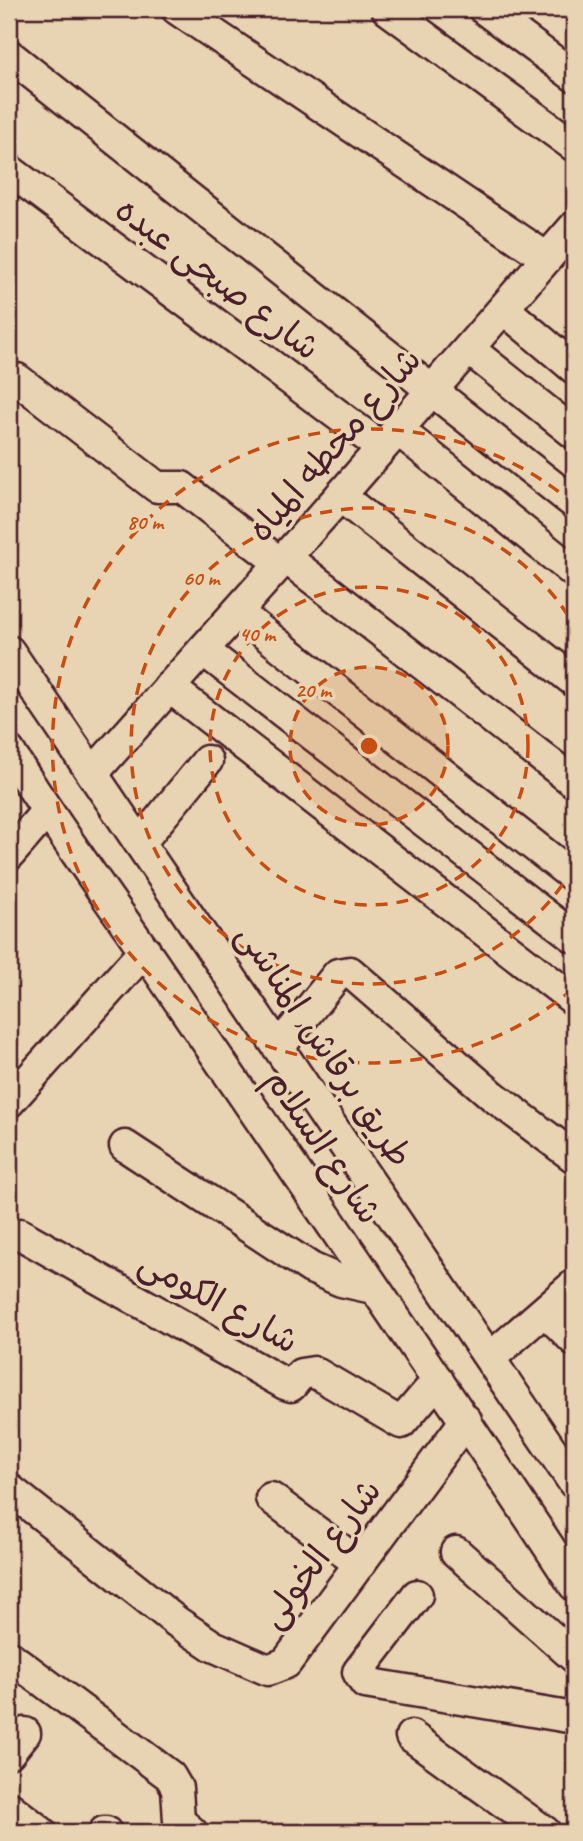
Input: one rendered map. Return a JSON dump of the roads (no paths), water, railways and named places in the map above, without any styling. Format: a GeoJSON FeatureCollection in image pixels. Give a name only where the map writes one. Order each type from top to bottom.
{"type":"FeatureCollection","features":[{"type":"Feature","properties":{"kind":"street"},"geometry":{"type":"LineString","coordinates":[[177,9],[564,247]]}},
{"type":"Feature","properties":{"kind":"street"},"geometry":{"type":"LineString","coordinates":[[387,9],[574,146]]}},
{"type":"Feature","properties":{"kind":"street"},"geometry":{"type":"LineString","coordinates":[[484,9],[574,76]]}},
{"type":"Feature","properties":{"kind":"street"},"geometry":{"type":"LineString","coordinates":[[9,55],[574,503]]}},
{"type":"Feature","properties":{"kind":"street","name":"شارع صبحى عبده"},"geometry":{"type":"LineString","coordinates":[[9,170],[574,572]]}},
{"type":"Feature","properties":{"kind":"street","name":"شارع محطه المياه"},"geometry":{"type":"LineString","coordinates":[[93,773],[504,309],[564,247]]}},
{"type":"Feature","properties":{"kind":"street"},"geometry":{"type":"LineString","coordinates":[[504,309],[574,368]]}},
{"type":"Feature","properties":{"kind":"street"},"geometry":{"type":"LineString","coordinates":[[469,349],[574,433]]}},
{"type":"Feature","properties":{"kind":"street"},"geometry":{"type":"LineString","coordinates":[[17,379],[157,487],[182,488],[283,560],[574,782]]}},
{"type":"Feature","properties":{"kind":"street"},"geometry":{"type":"LineString","coordinates":[[340,496],[574,681]]}},
{"type":"Feature","properties":{"kind":"street"},"geometry":{"type":"LineString","coordinates":[[237,612],[574,877]]}},
{"type":"Feature","properties":{"kind":"street"},"geometry":{"type":"LineString","coordinates":[[203,650],[574,937]]}},
{"type":"Feature","properties":{"kind":"street","name":"طريق برقاش, المناشى"},"geometry":{"type":"LineString","coordinates":[[9,652],[573,1480]]}},
{"type":"Feature","properties":{"kind":"street"},"geometry":{"type":"LineString","coordinates":[[169,687],[574,1000]]}},
{"type":"Feature","properties":{"kind":"street","name":"شارع السلام"},"geometry":{"type":"LineString","coordinates":[[9,751],[46,812],[145,950],[373,1288],[466,1420],[574,1585]]}},
{"type":"Feature","properties":{"kind":"street"},"geometry":{"type":"LineString","coordinates":[[140,843],[207,761]]}},
{"type":"Feature","properties":{"kind":"street"},"geometry":{"type":"LineString","coordinates":[[9,855],[46,812]]}},
{"type":"Feature","properties":{"kind":"street"},"geometry":{"type":"LineString","coordinates":[[9,1102],[145,950]]}},
{"type":"Feature","properties":{"kind":"street"},"geometry":{"type":"LineString","coordinates":[[279,1046],[338,974],[350,972],[493,1096],[574,1157]]}},
{"type":"Feature","properties":{"kind":"street"},"geometry":{"type":"LineString","coordinates":[[125,1146],[311,1268],[341,1281],[373,1288]]}},
{"type":"Feature","properties":{"kind":"street","name":"شارع الكومى"},"geometry":{"type":"LineString","coordinates":[[20,1234],[285,1384],[291,1386],[301,1374],[314,1372],[401,1423],[438,1380]]}},
{"type":"Feature","properties":{"kind":"street"},"geometry":{"type":"LineString","coordinates":[[490,1358],[574,1285]]}},
{"type":"Feature","properties":{"kind":"street"},"geometry":{"type":"LineString","coordinates":[[545,1311],[574,1340]]}},
{"type":"Feature","properties":{"kind":"street","name":"شارع الخولى"},"geometry":{"type":"LineString","coordinates":[[9,1489],[177,1622],[213,1646],[268,1670],[286,1663],[466,1420]]}},
{"type":"Feature","properties":{"kind":"street"},"geometry":{"type":"LineString","coordinates":[[271,1498],[360,1564]]}},
{"type":"Feature","properties":{"kind":"street"},"geometry":{"type":"LineString","coordinates":[[456,1552],[574,1657]]}},
{"type":"Feature","properties":{"kind":"street"},"geometry":{"type":"LineString","coordinates":[[417,1595],[358,1672],[365,1683],[574,1718]]}},
{"type":"Feature","properties":{"kind":"street"},"geometry":{"type":"LineString","coordinates":[[9,1656],[170,1776],[177,1788],[179,1821],[192,1832]]}},
{"type":"Feature","properties":{"kind":"street"},"geometry":{"type":"LineString","coordinates":[[411,1736],[545,1832]]}},
{"type":"Feature","properties":{"kind":"street"},"geometry":{"type":"LineString","coordinates":[[9,1807],[41,1832]]}}]}
